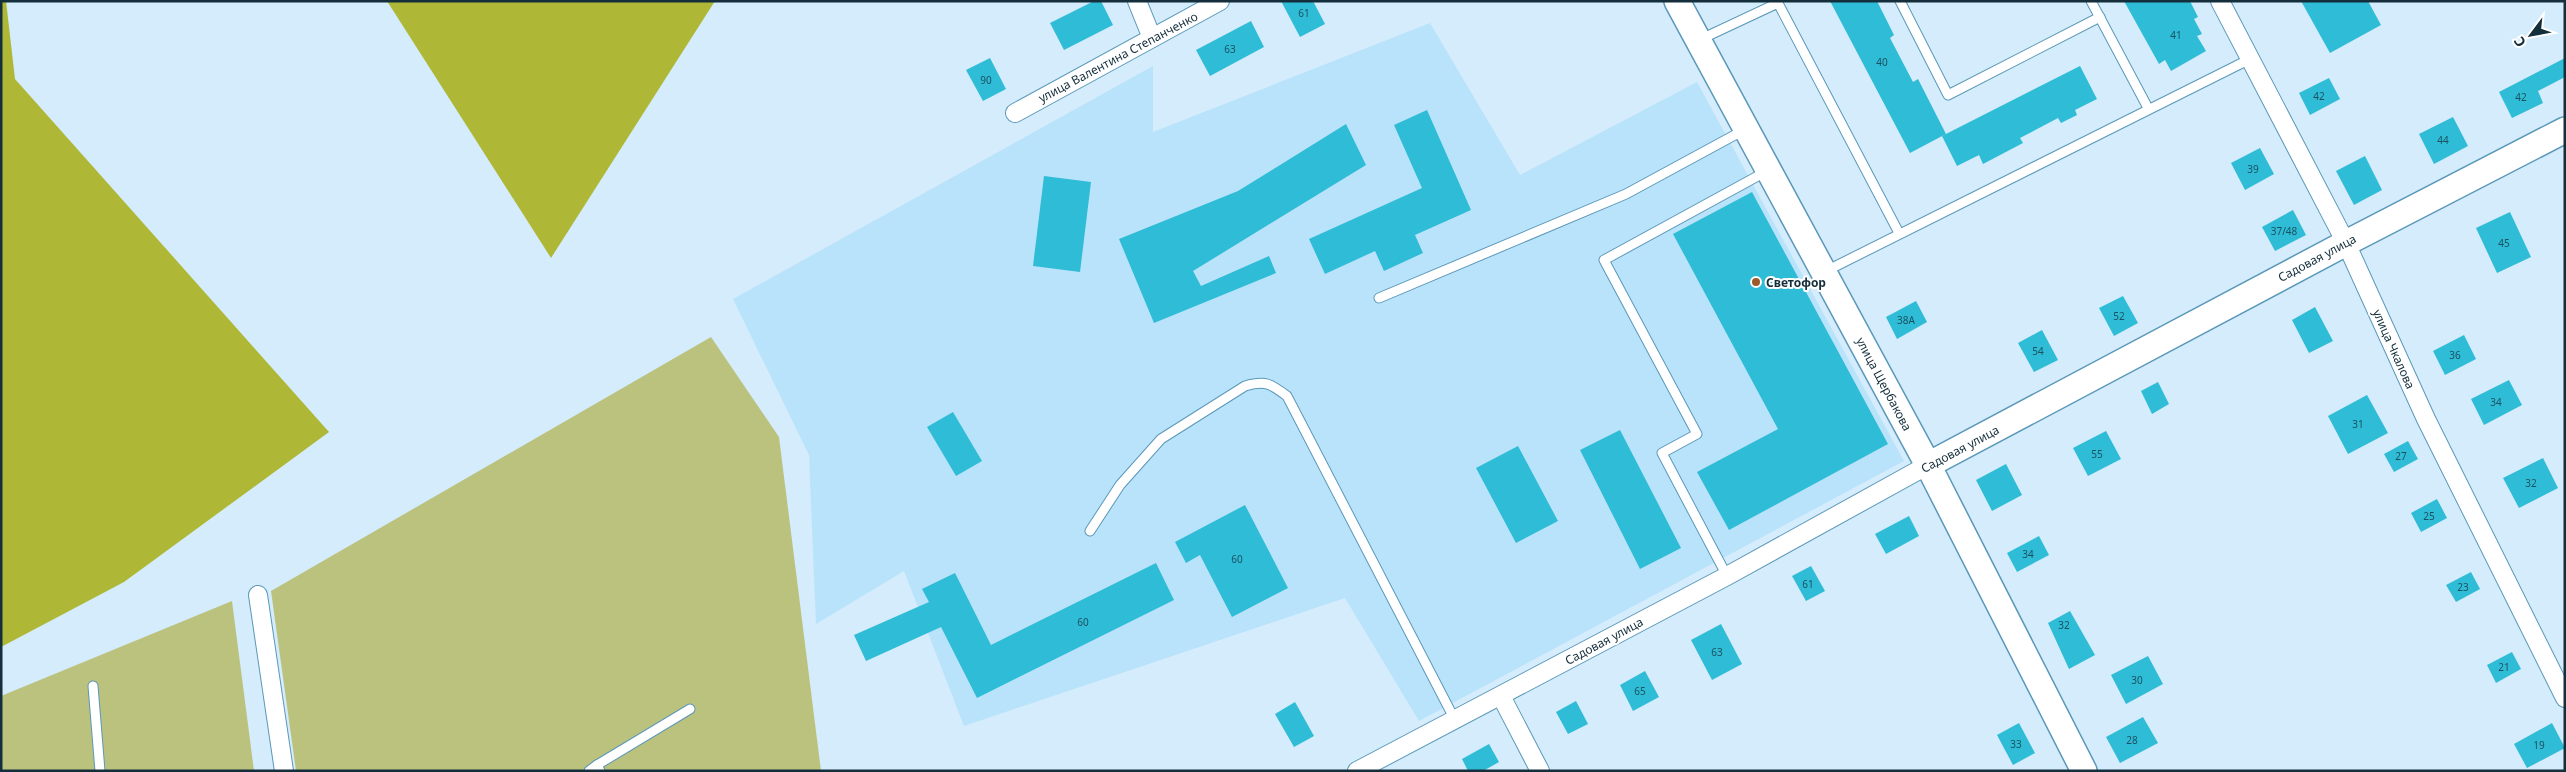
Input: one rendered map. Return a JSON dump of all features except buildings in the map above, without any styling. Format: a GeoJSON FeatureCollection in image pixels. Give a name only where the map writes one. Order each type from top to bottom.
{"type":"FeatureCollection","features":[{"type":"Feature","properties":{"kind":"street"},"geometry":{"type":"LineString","coordinates":[[1136,1],[1152,38]]}},
{"type":"Feature","properties":{"kind":"street","name":"улица Валентина Степанченко"},"geometry":{"type":"LineString","coordinates":[[1015,112],[1220,1]]}},
{"type":"Feature","properties":{"kind":"street","name":"улица Щербакова"},"geometry":{"type":"LineString","coordinates":[[1677,1],[1928,465],[2084,771]]}},
{"type":"Feature","properties":{"kind":"street","name":"улица Чкалова"},"geometry":{"type":"LineString","coordinates":[[2220,1],[2346,243],[2426,419],[2565,698]]}},
{"type":"Feature","properties":{"kind":"street","name":"Садовая улица"},"geometry":{"type":"LineString","coordinates":[[1357,771],[1727,576],[1928,465],[2346,243],[2565,130]]}},
{"type":"Feature","properties":{"kind":"street"},"geometry":{"type":"LineString","coordinates":[[258,595],[284,771]]}},
{"type":"Feature","properties":{"kind":"street"},"geometry":{"type":"LineString","coordinates":[[1501,696],[1540,771]]}},
{"type":"Feature","properties":{"kind":"lane"},"geometry":{"type":"LineString","coordinates":[[1900,1],[1948,95],[2100,18]]}},
{"type":"Feature","properties":{"kind":"lane"},"geometry":{"type":"LineString","coordinates":[[2092,1],[2148,108]]}},
{"type":"Feature","properties":{"kind":"lane"},"geometry":{"type":"LineString","coordinates":[[1698,41],[1778,3],[1900,233]]}},
{"type":"Feature","properties":{"kind":"lane"},"geometry":{"type":"LineString","coordinates":[[1824,272],[2148,108],[2250,59]]}},
{"type":"Feature","properties":{"kind":"lane"},"geometry":{"type":"LineString","coordinates":[[1378,298],[1626,194],[1746,129]]}},
{"type":"Feature","properties":{"kind":"lane"},"geometry":{"type":"LineString","coordinates":[[1727,576],[1662,453],[1697,434],[1604,260],[1768,170]]}},
{"type":"Feature","properties":{"kind":"lane"},"geometry":{"type":"LineString","coordinates":[[1090,531],[1120,485],[1161,438],[1245,386],[1261,382],[1274,387],[1287,396],[1455,720]]}},
{"type":"Feature","properties":{"kind":"lane"},"geometry":{"type":"LineString","coordinates":[[92,686],[100,771]]}},
{"type":"Feature","properties":{"kind":"lane"},"geometry":{"type":"LineString","coordinates":[[589,771],[599,768],[690,709]]}},
{"type":"Feature","properties":{"kind":"shaded area"},"geometry":{"type":"Polygon","coordinates":[[[1430,23],[1520,175],[1697,82],[1904,461],[1419,721],[1345,598],[964,726],[904,571],[816,624],[809,455],[733,299],[1153,66],[1153,132],[1430,23]]]}},
{"type":"Feature","properties":{"kind":"green space"},"geometry":{"type":"Polygon","coordinates":[[[1,1],[6,1],[15,79],[329,432],[124,582],[1,647],[1,1]]]}},
{"type":"Feature","properties":{"kind":"green space"},"geometry":{"type":"Polygon","coordinates":[[[387,1],[715,1],[551,258],[387,1]]]}},
{"type":"Feature","properties":{"kind":"green space"},"geometry":{"type":"Polygon","coordinates":[[[711,337],[779,437],[821,771],[296,771],[271,591],[711,337]]]}},
{"type":"Feature","properties":{"kind":"green space"},"geometry":{"type":"Polygon","coordinates":[[[232,601],[254,771],[1,771],[1,696],[232,601]]]}},
{"type":"Feature","properties":{"kind":"place","name":"Светофор"},"geometry":{"type":"Point","coordinates":[1756,282]}}]}
